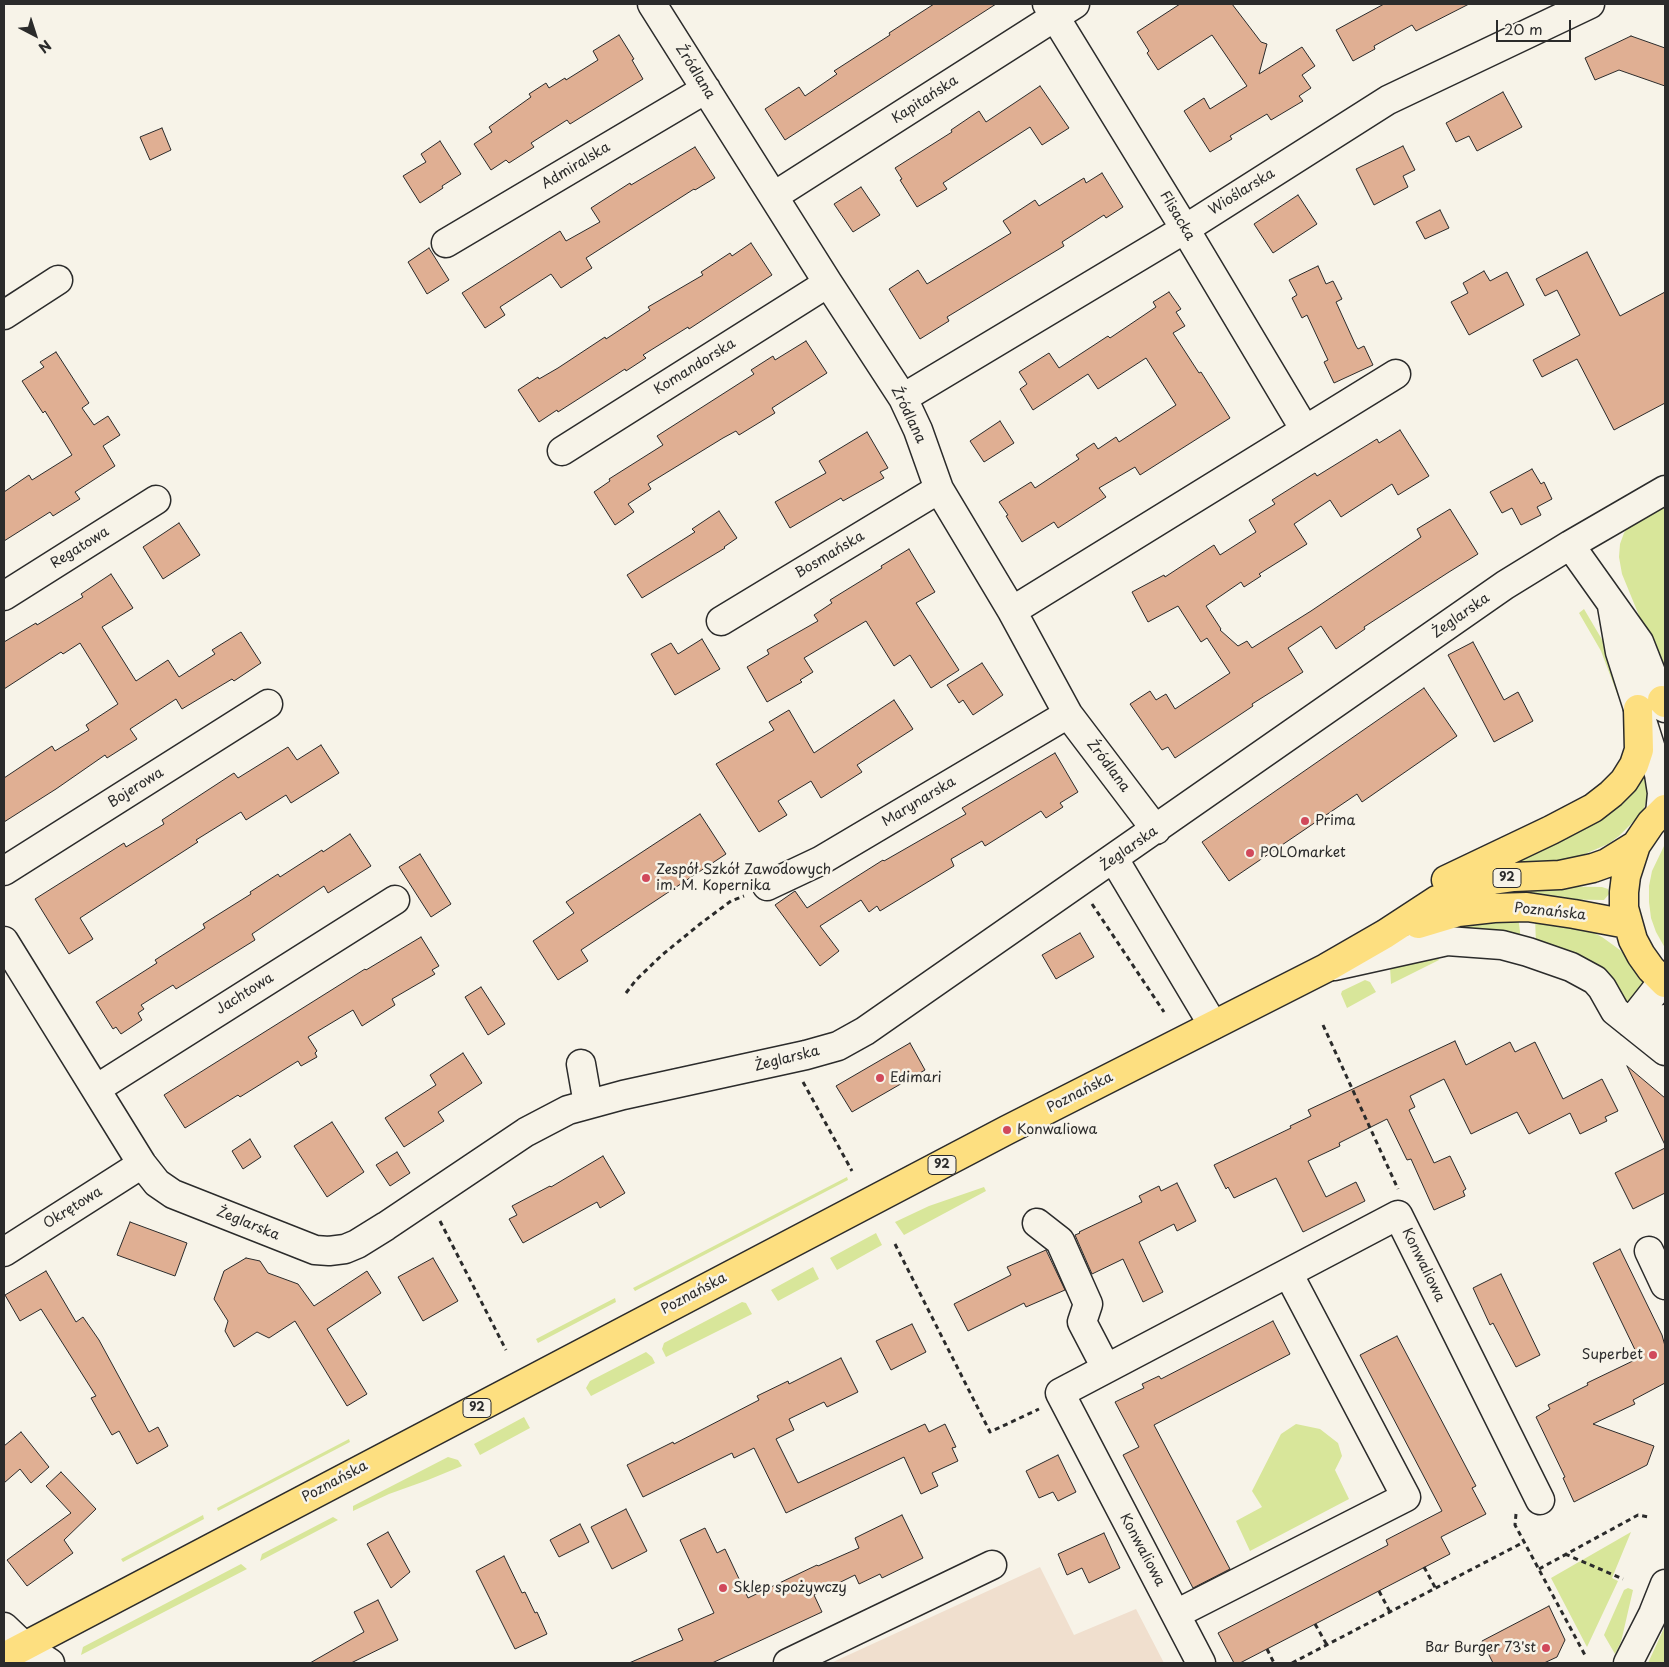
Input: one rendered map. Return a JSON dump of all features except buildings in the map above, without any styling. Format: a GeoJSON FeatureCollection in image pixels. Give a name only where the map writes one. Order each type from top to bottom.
{"type":"FeatureCollection","features":[{"type":"Feature","properties":{"kind":"main road"},"geometry":{"type":"LineString","coordinates":[[1385,934],[1441,883],[1593,808],[1611,794],[1624,781],[1634,765],[1658,705]]}},
{"type":"Feature","properties":{"kind":"main road","name":"92"},"geometry":{"type":"LineString","coordinates":[[1663,811],[1636,845],[1628,868],[1624,892],[1624,908],[1627,924],[1641,955],[1664,982]]}},
{"type":"Feature","properties":{"kind":"main road","name":"Poznańska"},"geometry":{"type":"LineString","coordinates":[[14,1651],[1007,1130],[1326,968],[1385,934],[1437,900],[1475,885],[1514,877],[1560,875],[1593,868],[1614,859],[1636,845]]}},
{"type":"Feature","properties":{"kind":"main road","name":"Poznańska"},"geometry":{"type":"LineString","coordinates":[[1385,934],[1458,912],[1494,908],[1527,907],[1561,911],[1627,924]]}},
{"type":"Feature","properties":{"kind":"street","name":"Źródlana"},"geometry":{"type":"LineString","coordinates":[[652,4],[902,398],[918,430],[938,489],[1012,610],[1068,714],[1156,830]]}},
{"type":"Feature","properties":{"kind":"street","name":"Wioślarska"},"geometry":{"type":"LineString","coordinates":[[902,398],[1185,228],[1388,100],[1590,4]]}},
{"type":"Feature","properties":{"kind":"street","name":"Flisacka"},"geometry":{"type":"LineString","coordinates":[[1059,8],[1185,228],[1305,430]]}},
{"type":"Feature","properties":{"kind":"street","name":"Kapitańska"},"geometry":{"type":"LineString","coordinates":[[774,196],[1059,8]]}},
{"type":"Feature","properties":{"kind":"street","name":"Admiralska"},"geometry":{"type":"LineString","coordinates":[[446,244],[706,89]]}},
{"type":"Feature","properties":{"kind":"street"},"geometry":{"type":"LineString","coordinates":[[4,315],[58,280]]}},
{"type":"Feature","properties":{"kind":"street","name":"Komandorska"},"geometry":{"type":"LineString","coordinates":[[562,451],[828,283]]}},
{"type":"Feature","properties":{"kind":"street"},"geometry":{"type":"LineString","coordinates":[[1012,610],[1396,374]]}},
{"type":"Feature","properties":{"kind":"street","name":"Bosmańska"},"geometry":{"type":"LineString","coordinates":[[721,620],[938,489]]}},
{"type":"Feature","properties":{"kind":"street","name":"Żeglarska"},"geometry":{"type":"LineString","coordinates":[[4,941],[142,1164],[157,1183],[173,1194],[315,1250],[345,1249],[357,1244],[526,1132],[568,1110],[623,1095],[790,1059],[838,1046],[866,1031],[1497,591],[1570,545],[1665,490]]}},
{"type":"Feature","properties":{"kind":"street","name":"Regatowa"},"geometry":{"type":"LineString","coordinates":[[4,596],[156,500]]}},
{"type":"Feature","properties":{"kind":"street"},"geometry":{"type":"LineString","coordinates":[[1570,545],[1639,642],[1658,705],[1659,774],[1663,811]]}},
{"type":"Feature","properties":{"kind":"street","name":"Bojerowa"},"geometry":{"type":"LineString","coordinates":[[4,871],[268,704]]}},
{"type":"Feature","properties":{"kind":"street","name":"Marynarska"},"geometry":{"type":"LineString","coordinates":[[767,886],[820,861],[1068,714]]}},
{"type":"Feature","properties":{"kind":"street"},"geometry":{"type":"LineString","coordinates":[[1114,859],[1213,1025]]}},
{"type":"Feature","properties":{"kind":"street","name":"Jachtowa"},"geometry":{"type":"LineString","coordinates":[[96,1090],[395,900]]}},
{"type":"Feature","properties":{"kind":"street"},"geometry":{"type":"LineString","coordinates":[[1326,968],[1447,941],[1502,945],[1535,953],[1571,967],[1595,980],[1615,1010],[1652,1033],[1664,982]]}},
{"type":"Feature","properties":{"kind":"street"},"geometry":{"type":"LineString","coordinates":[[581,1064],[588,1104]]}},
{"type":"Feature","properties":{"kind":"street","name":"Okrętowa"},"geometry":{"type":"LineString","coordinates":[[4,1252],[142,1164]]}},
{"type":"Feature","properties":{"kind":"street","name":"Konwaliowa"},"geometry":{"type":"LineString","coordinates":[[1201,1663],[1060,1392],[1398,1215],[1540,1500]]}},
{"type":"Feature","properties":{"kind":"street"},"geometry":{"type":"LineString","coordinates":[[1037,1223],[1060,1241],[1088,1304],[1082,1322],[1106,1368]]}},
{"type":"Feature","properties":{"kind":"street"},"geometry":{"type":"LineString","coordinates":[[1650,1251],[1665,1285]]}},
{"type":"Feature","properties":{"kind":"street"},"geometry":{"type":"LineString","coordinates":[[1176,1614],[1406,1497],[1288,1273]]}},
{"type":"Feature","properties":{"kind":"street"},"geometry":{"type":"LineString","coordinates":[[788,1663],[992,1565]]}},
{"type":"Feature","properties":{"kind":"street"},"geometry":{"type":"LineString","coordinates":[[1628,1663],[1653,1614],[1665,1584]]}},
{"type":"Feature","properties":{"kind":"street"},"geometry":{"type":"LineString","coordinates":[[4,1627],[14,1651],[50,1663]]}},
{"type":"Feature","properties":{"kind":"path"},"geometry":{"type":"LineString","coordinates":[[1079,884],[1164,1012]]}},
{"type":"Feature","properties":{"kind":"path"},"geometry":{"type":"LineString","coordinates":[[626,993],[636,980],[662,955],[700,924],[731,901],[767,886]]}},
{"type":"Feature","properties":{"kind":"path"},"geometry":{"type":"LineString","coordinates":[[1323,1025],[1398,1187],[1398,1215]]}},
{"type":"Feature","properties":{"kind":"path"},"geometry":{"type":"LineString","coordinates":[[790,1059],[852,1171]]}},
{"type":"Feature","properties":{"kind":"path"},"geometry":{"type":"LineString","coordinates":[[428,1198],[506,1350]]}},
{"type":"Feature","properties":{"kind":"path"},"geometry":{"type":"LineString","coordinates":[[895,1244],[990,1432],[1063,1398]]}},
{"type":"Feature","properties":{"kind":"path"},"geometry":{"type":"LineString","coordinates":[[1540,1500],[1517,1512],[1515,1525],[1586,1657]]}},
{"type":"Feature","properties":{"kind":"path"},"geometry":{"type":"LineString","coordinates":[[1538,1568],[1638,1515],[1648,1517]]}},
{"type":"Feature","properties":{"kind":"path"},"geometry":{"type":"LineString","coordinates":[[1292,1663],[1524,1542]]}},
{"type":"Feature","properties":{"kind":"path"},"geometry":{"type":"LineString","coordinates":[[1565,1554],[1623,1579]]}},
{"type":"Feature","properties":{"kind":"path"},"geometry":{"type":"LineString","coordinates":[[1424,1567],[1436,1589]]}},
{"type":"Feature","properties":{"kind":"path"},"geometry":{"type":"LineString","coordinates":[[1379,1590],[1390,1612]]}},
{"type":"Feature","properties":{"kind":"path"},"geometry":{"type":"LineString","coordinates":[[1315,1624],[1326,1645]]}},
{"type":"Feature","properties":{"kind":"path"},"geometry":{"type":"LineString","coordinates":[[1267,1649],[1274,1663]]}},
{"type":"Feature","properties":{"kind":"shaded area"},"geometry":{"type":"Polygon","coordinates":[[[1040,1567],[1074,1635],[1136,1609],[1164,1663],[831,1663],[1040,1567]]]}},
{"type":"Feature","properties":{"kind":"green space"},"geometry":{"type":"Polygon","coordinates":[[[1665,504],[1665,679],[1622,574],[1619,557],[1620,544],[1629,525],[1665,504]]]}},
{"type":"Feature","properties":{"kind":"green space"},"geometry":{"type":"Polygon","coordinates":[[[1584,609],[1607,648],[1629,702],[1618,696],[1601,651],[1579,613],[1584,609]]]}},
{"type":"Feature","properties":{"kind":"green space"},"geometry":{"type":"Polygon","coordinates":[[[1646,757],[1650,779],[1645,806],[1641,814],[1619,836],[1608,844],[1562,862],[1519,867],[1516,858],[1646,757]]]}},
{"type":"Feature","properties":{"kind":"green space"},"geometry":{"type":"Polygon","coordinates":[[[1665,844],[1665,948],[1651,918],[1649,886],[1652,871],[1665,844]]]}},
{"type":"Feature","properties":{"kind":"green space"},"geometry":{"type":"Polygon","coordinates":[[[1526,886],[1602,887],[1608,889],[1609,894],[1604,900],[1536,899],[1526,886]]]}},
{"type":"Feature","properties":{"kind":"green space"},"geometry":{"type":"Polygon","coordinates":[[[1518,916],[1521,940],[1426,933],[1471,920],[1518,916]]]}},
{"type":"Feature","properties":{"kind":"green space"},"geometry":{"type":"Polygon","coordinates":[[[1535,917],[1582,927],[1602,937],[1620,950],[1635,965],[1643,985],[1628,1004],[1536,945],[1535,917]]]}},
{"type":"Feature","properties":{"kind":"green space"},"geometry":{"type":"Polygon","coordinates":[[[1437,956],[1439,960],[1391,984],[1390,967],[1437,956]]]}},
{"type":"Feature","properties":{"kind":"green space"},"geometry":{"type":"Polygon","coordinates":[[[1365,980],[1370,982],[1376,992],[1347,1008],[1341,994],[1342,991],[1365,980]]]}},
{"type":"Feature","properties":{"kind":"green space"},"geometry":{"type":"Polygon","coordinates":[[[847,1177],[848,1180],[635,1291],[633,1288],[847,1177]]]}},
{"type":"Feature","properties":{"kind":"green space"},"geometry":{"type":"Polygon","coordinates":[[[984,1187],[986,1191],[904,1235],[895,1222],[929,1206],[984,1187]]]}},
{"type":"Feature","properties":{"kind":"green space"},"geometry":{"type":"Polygon","coordinates":[[[876,1233],[882,1245],[837,1270],[830,1258],[876,1233]]]}},
{"type":"Feature","properties":{"kind":"green space"},"geometry":{"type":"Polygon","coordinates":[[[813,1267],[819,1279],[778,1301],[771,1290],[813,1267]]]}},
{"type":"Feature","properties":{"kind":"green space"},"geometry":{"type":"Polygon","coordinates":[[[615,1298],[616,1302],[538,1343],[536,1339],[615,1298]]]}},
{"type":"Feature","properties":{"kind":"green space"},"geometry":{"type":"Polygon","coordinates":[[[742,1302],[746,1303],[752,1314],[666,1357],[662,1349],[664,1343],[742,1302]]]}},
{"type":"Feature","properties":{"kind":"green space"},"geometry":{"type":"Polygon","coordinates":[[[646,1352],[655,1363],[591,1396],[586,1388],[590,1381],[646,1352]]]}},
{"type":"Feature","properties":{"kind":"green space"},"geometry":{"type":"Polygon","coordinates":[[[524,1417],[530,1428],[480,1455],[474,1444],[524,1417]]]}},
{"type":"Feature","properties":{"kind":"green space"},"geometry":{"type":"Polygon","coordinates":[[[1296,1424],[1320,1429],[1338,1443],[1342,1456],[1335,1470],[1349,1499],[1250,1551],[1236,1521],[1262,1507],[1252,1491],[1281,1434],[1296,1424]]]}},
{"type":"Feature","properties":{"kind":"green space"},"geometry":{"type":"Polygon","coordinates":[[[349,1439],[350,1442],[218,1511],[217,1508],[349,1439]]]}},
{"type":"Feature","properties":{"kind":"green space"},"geometry":{"type":"Polygon","coordinates":[[[448,1457],[458,1460],[462,1466],[389,1494],[353,1511],[353,1506],[448,1457]]]}},
{"type":"Feature","properties":{"kind":"green space"},"geometry":{"type":"Polygon","coordinates":[[[203,1515],[204,1519],[123,1562],[121,1559],[203,1515]]]}},
{"type":"Feature","properties":{"kind":"green space"},"geometry":{"type":"Polygon","coordinates":[[[333,1517],[338,1520],[260,1561],[262,1554],[333,1517]]]}},
{"type":"Feature","properties":{"kind":"green space"},"geometry":{"type":"Polygon","coordinates":[[[1631,1532],[1612,1578],[1618,1581],[1587,1647],[1551,1578],[1631,1532]]]}},
{"type":"Feature","properties":{"kind":"green space"},"geometry":{"type":"Polygon","coordinates":[[[241,1564],[247,1569],[81,1655],[83,1647],[241,1564]]]}},
{"type":"Feature","properties":{"kind":"green space"},"geometry":{"type":"Polygon","coordinates":[[[1628,1588],[1633,1590],[1621,1642],[1615,1654],[1604,1635],[1624,1590],[1628,1588]]]}},
{"type":"Feature","properties":{"kind":"green space"},"geometry":{"type":"Polygon","coordinates":[[[1665,1626],[1665,1662],[1648,1663],[1665,1626]]]}},
{"type":"Feature","properties":{"kind":"place","name":"Prima"},"geometry":{"type":"Point","coordinates":[1305,821]}},
{"type":"Feature","properties":{"kind":"place","name":"POLOmarket"},"geometry":{"type":"Point","coordinates":[1250,853]}},
{"type":"Feature","properties":{"kind":"place","name":"Zespół Szkół Zawodowych im. M. Kopernika"},"geometry":{"type":"Point","coordinates":[646,878]}},
{"type":"Feature","properties":{"kind":"place","name":"Edimari"},"geometry":{"type":"Point","coordinates":[880,1078]}},
{"type":"Feature","properties":{"kind":"place","name":"Konwaliowa"},"geometry":{"type":"Point","coordinates":[1007,1130]}},
{"type":"Feature","properties":{"kind":"place","name":"Superbet"},"geometry":{"type":"Point","coordinates":[1653,1355]}},
{"type":"Feature","properties":{"kind":"place","name":"Sklep spożywczy"},"geometry":{"type":"Point","coordinates":[723,1588]}},
{"type":"Feature","properties":{"kind":"place","name":"Bar Burger 73'st"},"geometry":{"type":"Point","coordinates":[1546,1648]}}]}
